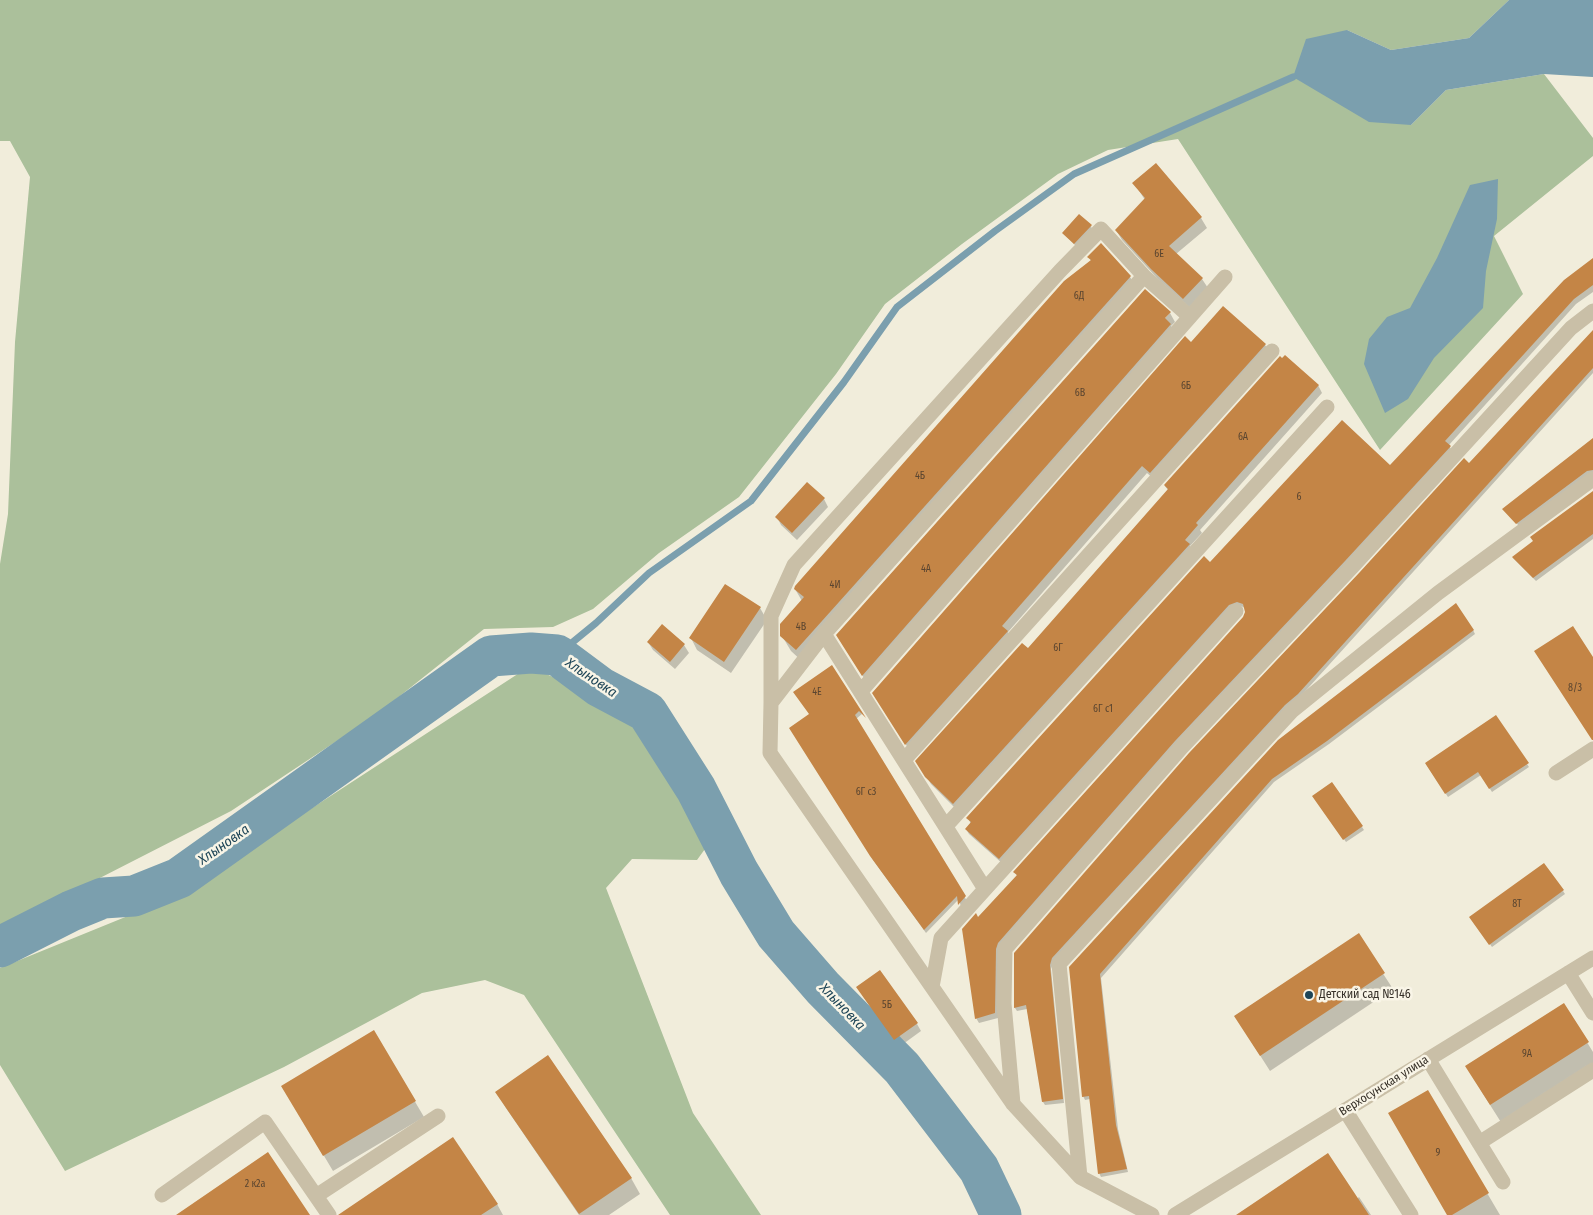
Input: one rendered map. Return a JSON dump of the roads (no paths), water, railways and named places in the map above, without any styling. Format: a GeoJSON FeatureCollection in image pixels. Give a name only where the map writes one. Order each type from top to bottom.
{"type":"FeatureCollection","features":[{"type":"Feature","properties":{"kind":"street"},"geometry":{"type":"LineString","coordinates":[[1152,1215],[1080,1177],[1013,1104],[770,753],[771,616],[794,565],[1101,228],[1144,276],[1190,317]]}},
{"type":"Feature","properties":{"kind":"street"},"geometry":{"type":"LineString","coordinates":[[771,703],[824,634],[1144,276]]}},
{"type":"Feature","properties":{"kind":"street"},"geometry":{"type":"LineString","coordinates":[[861,691],[1225,278]]}},
{"type":"Feature","properties":{"kind":"street"},"geometry":{"type":"LineString","coordinates":[[1013,1104],[1004,1004],[1005,949],[1182,747],[1352,567],[1571,328],[1593,311]]}},
{"type":"Feature","properties":{"kind":"street"},"geometry":{"type":"LineString","coordinates":[[904,760],[1272,351]]}},
{"type":"Feature","properties":{"kind":"street"},"geometry":{"type":"LineString","coordinates":[[946,826],[1327,407]]}},
{"type":"Feature","properties":{"kind":"street"},"geometry":{"type":"LineString","coordinates":[[1080,1177],[1059,964],[1292,711],[1438,594],[1593,479]]}},
{"type":"Feature","properties":{"kind":"street"},"geometry":{"type":"LineString","coordinates":[[932,987],[941,938],[1236,612]]}},
{"type":"Feature","properties":{"kind":"street"},"geometry":{"type":"LineString","coordinates":[[824,634],[986,889]]}},
{"type":"Feature","properties":{"kind":"street"},"geometry":{"type":"LineString","coordinates":[[1556,773],[1593,749]]}},
{"type":"Feature","properties":{"kind":"street","name":"Верхосунская улица"},"geometry":{"type":"LineString","coordinates":[[1175,1215],[1593,958]]}},
{"type":"Feature","properties":{"kind":"street"},"geometry":{"type":"LineString","coordinates":[[1568,973],[1593,1013]]}},
{"type":"Feature","properties":{"kind":"street"},"geometry":{"type":"LineString","coordinates":[[1428,1059],[1503,1182]]}},
{"type":"Feature","properties":{"kind":"street"},"geometry":{"type":"LineString","coordinates":[[1479,1143],[1593,1070]]}},
{"type":"Feature","properties":{"kind":"street"},"geometry":{"type":"LineString","coordinates":[[1345,1110],[1411,1215]]}},
{"type":"Feature","properties":{"kind":"street"},"geometry":{"type":"LineString","coordinates":[[316,1196],[438,1116]]}},
{"type":"Feature","properties":{"kind":"street"},"geometry":{"type":"LineString","coordinates":[[162,1195],[265,1122],[329,1215]]}},
{"type":"Feature","properties":{"kind":"water"},"geometry":{"type":"Polygon","coordinates":[[[1509,0],[1593,0],[1593,77],[1544,74],[1446,90],[1411,125],[1369,122],[1293,77],[1306,39],[1347,30],[1391,50],[1469,38],[1509,0]]]}},
{"type":"Feature","properties":{"kind":"water"},"geometry":{"type":"Polygon","coordinates":[[[1498,179],[1497,219],[1486,271],[1483,308],[1434,358],[1408,399],[1385,413],[1364,364],[1369,339],[1387,317],[1410,308],[1437,258],[1470,185],[1498,179]]]}},
{"type":"Feature","properties":{"kind":"waterway"},"geometry":{"type":"LineString","coordinates":[[557,655],[596,623],[649,573],[751,501],[844,382],[897,307],[995,231],[1074,174],[1293,77]]}},
{"type":"Feature","properties":{"kind":"waterway","name":"Хлыновка"},"geometry":{"type":"LineString","coordinates":[[0,947],[71,911],[103,898],[134,896],[179,878],[491,656],[531,653],[557,655],[600,687],[647,712],[696,789],[739,873],[776,934],[823,988],[902,1068],[979,1169],[1001,1215]]}},
{"type":"Feature","properties":{"kind":"place","name":"Детский сад №146"},"geometry":{"type":"Point","coordinates":[1309,995]}}]}
